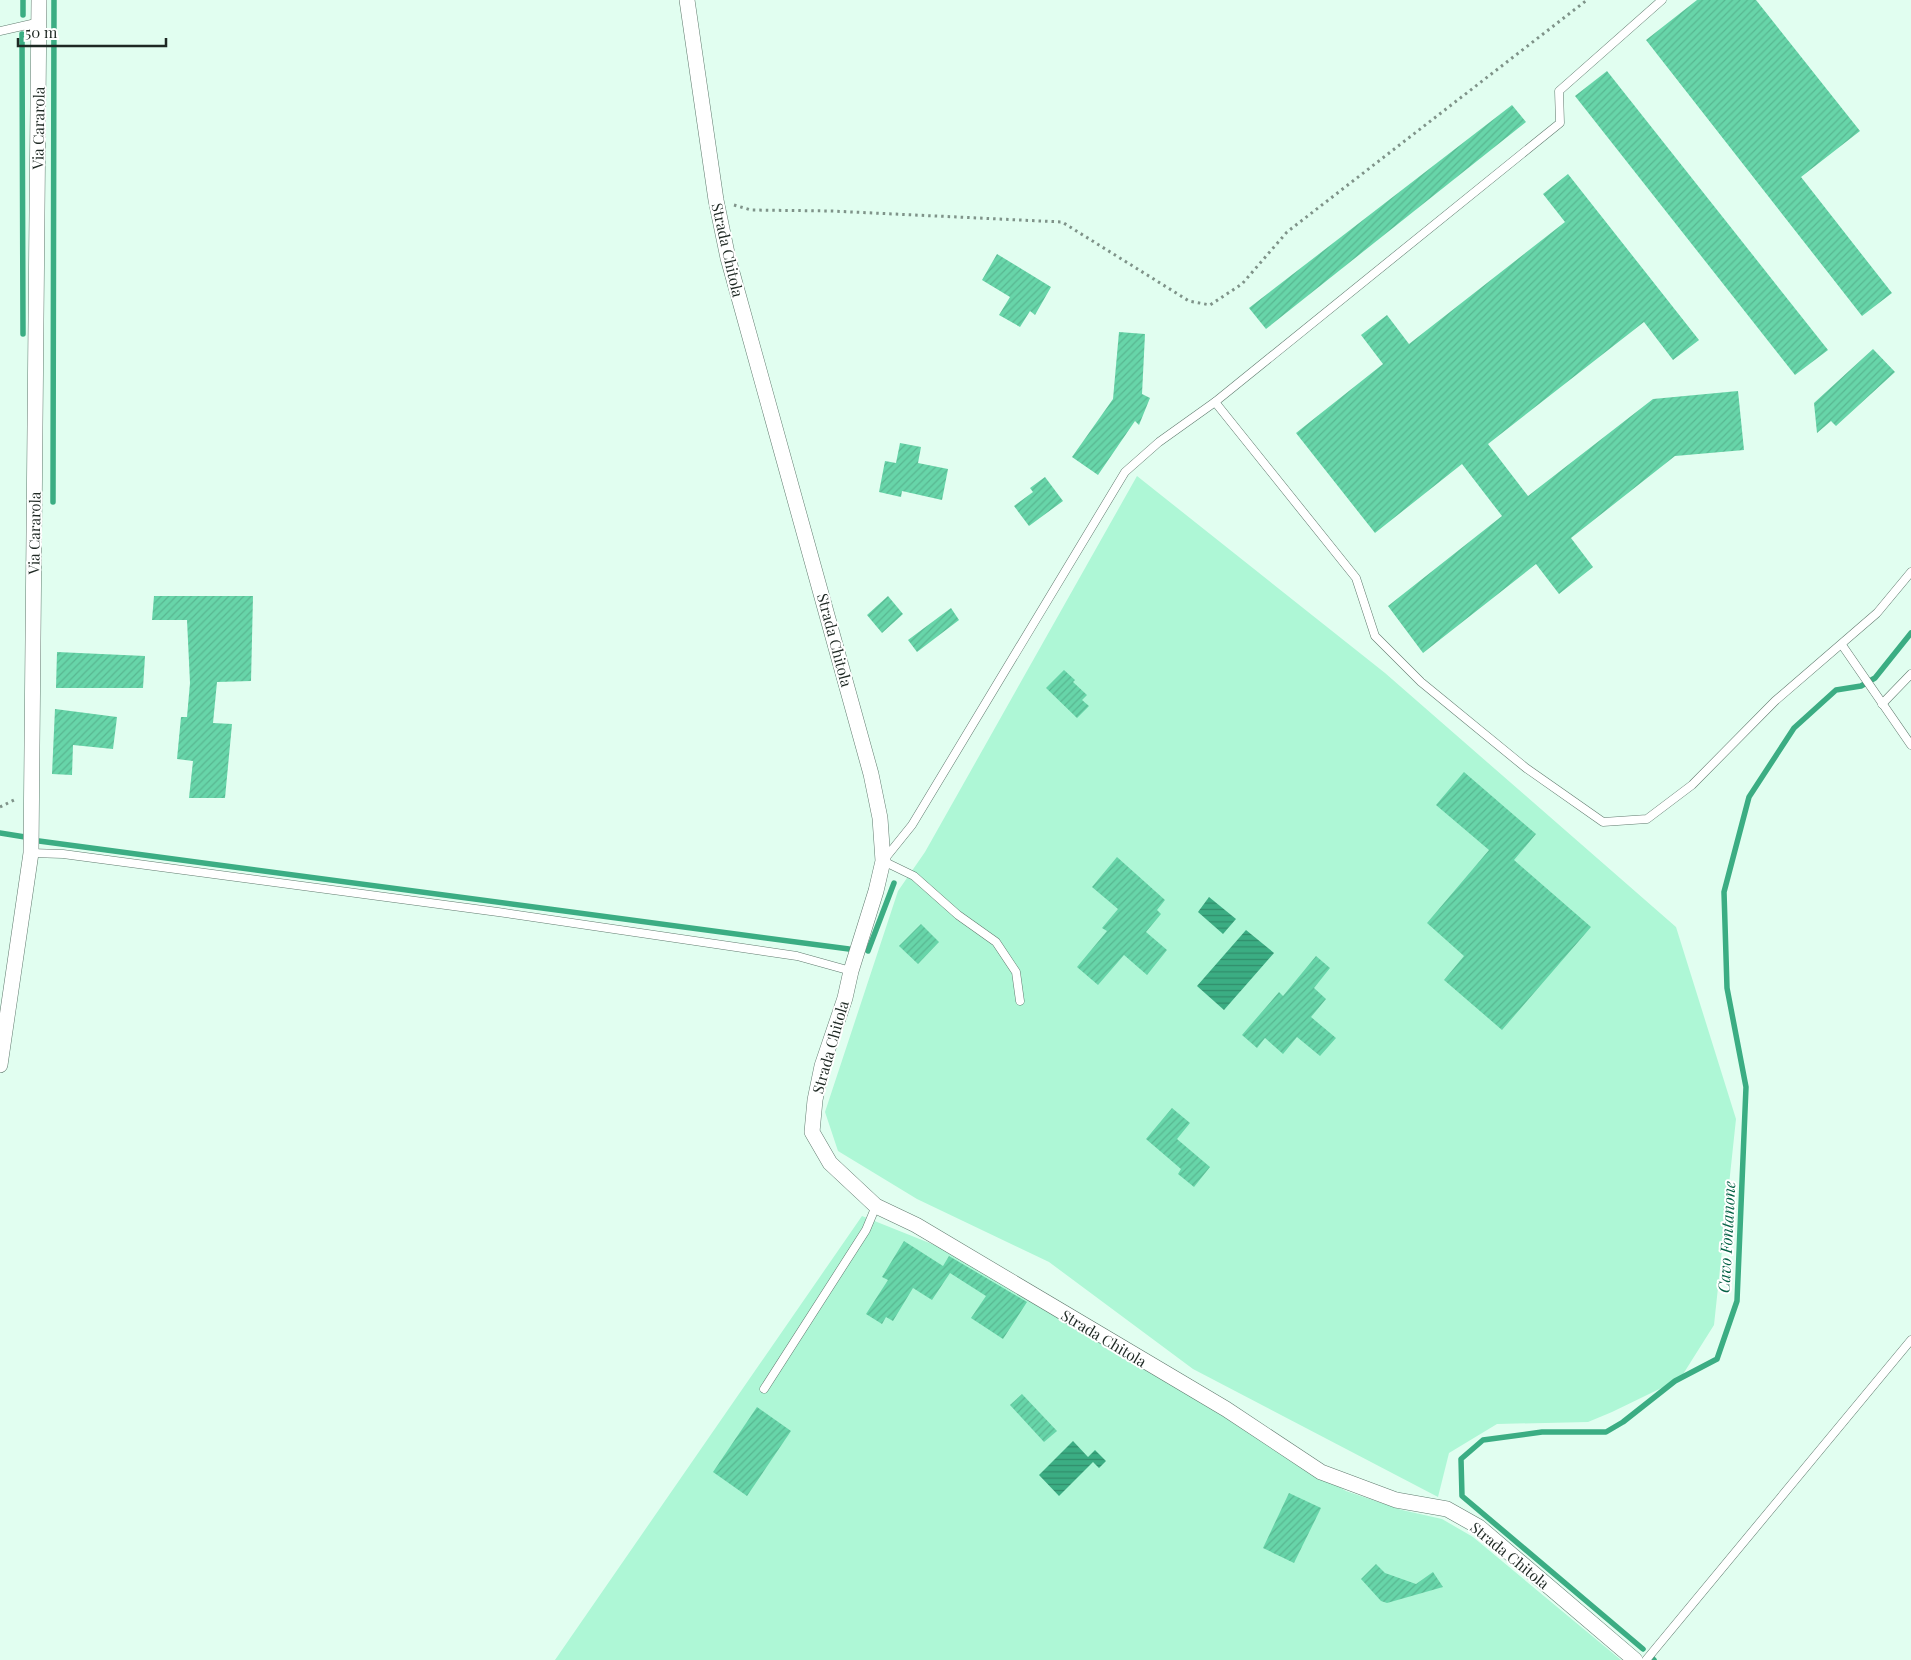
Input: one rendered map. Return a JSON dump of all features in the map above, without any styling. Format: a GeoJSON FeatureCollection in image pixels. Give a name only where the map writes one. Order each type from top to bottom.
{"type":"FeatureCollection","features":[{"type":"Feature","properties":{"kind":"street","name":"Via Cararola"},"geometry":{"type":"LineString","coordinates":[[0,1065],[31,852],[39,0]]}},
{"type":"Feature","properties":{"kind":"street","name":"Strada Chitola"},"geometry":{"type":"LineString","coordinates":[[687,0],[716,200],[728,258],[871,774],[880,818],[883,860],[845,998],[822,1066],[815,1100],[812,1132],[830,1163],[876,1206],[916,1225],[1226,1409],[1321,1472],[1396,1500],[1447,1509],[1455,1513],[1478,1527],[1635,1660]]}},
{"type":"Feature","properties":{"kind":"lane"},"geometry":{"type":"LineString","coordinates":[[1020,1001],[1016,972],[996,942],[958,915],[914,876],[883,860],[912,825],[989,695],[1052,596],[1125,472],[1159,442],[1215,402],[1560,123],[1559,91],[1662,0]]}},
{"type":"Feature","properties":{"kind":"lane"},"geometry":{"type":"LineString","coordinates":[[0,32],[40,22]]}},
{"type":"Feature","properties":{"kind":"lane"},"geometry":{"type":"LineString","coordinates":[[1215,402],[1356,578],[1375,636],[1436,694],[1526,768],[1603,822],[1647,819],[1692,785],[1775,701],[1876,613],[1911,572]]}},
{"type":"Feature","properties":{"kind":"lane"},"geometry":{"type":"LineString","coordinates":[[1842,644],[1911,745]]}},
{"type":"Feature","properties":{"kind":"lane"},"geometry":{"type":"LineString","coordinates":[[1882,704],[1911,674]]}},
{"type":"Feature","properties":{"kind":"lane"},"geometry":{"type":"LineString","coordinates":[[31,852],[73,855],[518,915],[797,956],[851,971]]}},
{"type":"Feature","properties":{"kind":"lane"},"geometry":{"type":"LineString","coordinates":[[764,1389],[866,1230],[876,1206]]}},
{"type":"Feature","properties":{"kind":"lane"},"geometry":{"type":"LineString","coordinates":[[1646,1660],[1911,1340]]}},
{"type":"Feature","properties":{"kind":"path"},"geometry":{"type":"LineString","coordinates":[[716,200],[751,210],[947,216],[1062,222],[1189,300],[1210,305],[1242,284],[1287,232],[1587,0]]}},
{"type":"Feature","properties":{"kind":"shaded area"},"geometry":{"type":"Polygon","coordinates":[[[1137,476],[1385,673],[1676,927],[1736,1119],[1714,1325],[1680,1379],[1588,1422],[1497,1424],[1449,1453],[1438,1497],[1193,1369],[1049,1262],[917,1199],[838,1151],[825,1112],[898,891],[925,852],[1137,476]]]}},
{"type":"Feature","properties":{"kind":"shaded area"},"geometry":{"type":"Polygon","coordinates":[[[1209,897],[1236,919],[1223,934],[1198,912],[1209,897]]]}},
{"type":"Feature","properties":{"kind":"shaded area"},"geometry":{"type":"Polygon","coordinates":[[[1246,930],[1274,953],[1224,1010],[1197,986],[1246,930]]]}},
{"type":"Feature","properties":{"kind":"shaded area"},"geometry":{"type":"Polygon","coordinates":[[[862,1216],[947,1250],[1222,1414],[1346,1491],[1402,1510],[1442,1519],[1473,1537],[1621,1660],[555,1660],[862,1216]]]}},
{"type":"Feature","properties":{"kind":"shaded area"},"geometry":{"type":"Polygon","coordinates":[[[1073,1441],[1088,1457],[1095,1450],[1106,1461],[1099,1468],[1093,1462],[1059,1496],[1039,1475],[1073,1441]]]}},
{"type":"Feature","properties":{"kind":"building"},"geometry":{"type":"Polygon","coordinates":[[[1697,0],[1756,0],[1860,131],[1801,177],[1892,293],[1862,316],[1646,40],[1697,0]]]}},
{"type":"Feature","properties":{"kind":"building"},"geometry":{"type":"Polygon","coordinates":[[[1607,71],[1828,350],[1795,375],[1575,96],[1607,71]]]}},
{"type":"Feature","properties":{"kind":"building"},"geometry":{"type":"Polygon","coordinates":[[[1512,105],[1526,122],[1266,329],[1249,308],[1512,105]]]}},
{"type":"Feature","properties":{"kind":"building"},"geometry":{"type":"Polygon","coordinates":[[[1568,174],[1699,340],[1673,360],[1644,322],[1488,444],[1528,496],[1653,399],[1738,391],[1744,450],[1675,456],[1571,538],[1593,567],[1559,594],[1536,564],[1423,653],[1388,606],[1502,516],[1462,464],[1375,533],[1296,433],[1383,364],[1361,335],[1387,315],[1409,344],[1565,222],[1543,194],[1568,174]]]}},
{"type":"Feature","properties":{"kind":"building"},"geometry":{"type":"Polygon","coordinates":[[[997,254],[1051,287],[1035,315],[1030,311],[1020,327],[999,315],[1010,297],[982,280],[997,254]]]}},
{"type":"Feature","properties":{"kind":"building"},"geometry":{"type":"Polygon","coordinates":[[[1119,332],[1145,334],[1142,394],[1150,398],[1139,425],[1135,421],[1098,475],[1072,457],[1113,399],[1119,332]]]}},
{"type":"Feature","properties":{"kind":"building"},"geometry":{"type":"Polygon","coordinates":[[[1873,349],[1895,372],[1836,426],[1831,421],[1817,433],[1814,403],[1873,349]]]}},
{"type":"Feature","properties":{"kind":"building"},"geometry":{"type":"Polygon","coordinates":[[[900,443],[921,447],[918,463],[948,469],[942,500],[902,491],[901,497],[879,492],[885,461],[896,463],[900,443]]]}},
{"type":"Feature","properties":{"kind":"building"},"geometry":{"type":"Polygon","coordinates":[[[1045,477],[1063,501],[1029,526],[1014,506],[1033,492],[1030,488],[1045,477]]]}},
{"type":"Feature","properties":{"kind":"building"},"geometry":{"type":"Polygon","coordinates":[[[154,596],[253,596],[251,681],[217,682],[213,723],[232,724],[225,798],[189,798],[193,761],[177,759],[181,717],[187,717],[190,683],[187,620],[152,620],[154,596]]]}},
{"type":"Feature","properties":{"kind":"building"},"geometry":{"type":"Polygon","coordinates":[[[888,596],[903,614],[882,633],[867,615],[888,596]]]}},
{"type":"Feature","properties":{"kind":"building"},"geometry":{"type":"Polygon","coordinates":[[[951,608],[959,620],[917,652],[908,640],[951,608]]]}},
{"type":"Feature","properties":{"kind":"building"},"geometry":{"type":"Polygon","coordinates":[[[57,652],[145,656],[143,688],[56,688],[57,652]]]}},
{"type":"Feature","properties":{"kind":"building"},"geometry":{"type":"Polygon","coordinates":[[[1064,670],[1075,680],[1073,682],[1087,695],[1082,700],[1089,706],[1077,718],[1046,688],[1064,670]]]}},
{"type":"Feature","properties":{"kind":"building"},"geometry":{"type":"Polygon","coordinates":[[[55,709],[117,717],[113,749],[73,745],[72,775],[52,774],[55,709]]]}},
{"type":"Feature","properties":{"kind":"building"},"geometry":{"type":"Polygon","coordinates":[[[1464,772],[1536,834],[1514,860],[1591,927],[1502,1030],[1444,980],[1464,956],[1427,923],[1489,850],[1436,805],[1464,772]]]}},
{"type":"Feature","properties":{"kind":"building"},"geometry":{"type":"Polygon","coordinates":[[[1117,857],[1165,900],[1157,910],[1161,914],[1146,932],[1167,950],[1147,975],[1124,955],[1098,985],[1077,967],[1107,931],[1102,928],[1118,909],[1092,887],[1117,857]]]}},
{"type":"Feature","properties":{"kind":"building"},"geometry":{"type":"Polygon","coordinates":[[[921,924],[939,942],[918,964],[899,946],[921,924]]]}},
{"type":"Feature","properties":{"kind":"building"},"geometry":{"type":"Polygon","coordinates":[[[1316,956],[1330,968],[1314,988],[1326,999],[1311,1017],[1336,1038],[1320,1056],[1297,1037],[1283,1054],[1265,1038],[1257,1048],[1242,1035],[1279,992],[1283,996],[1316,956]]]}},
{"type":"Feature","properties":{"kind":"building"},"geometry":{"type":"Polygon","coordinates":[[[1172,1108],[1190,1123],[1177,1139],[1210,1167],[1194,1187],[1178,1174],[1181,1169],[1146,1139],[1172,1108]]]}},
{"type":"Feature","properties":{"kind":"building"},"geometry":{"type":"Polygon","coordinates":[[[904,1241],[943,1266],[949,1256],[1027,1302],[1003,1339],[971,1318],[986,1296],[950,1273],[932,1300],[913,1288],[893,1321],[886,1317],[882,1324],[866,1314],[888,1280],[882,1277],[904,1241]]]}},
{"type":"Feature","properties":{"kind":"building"},"geometry":{"type":"Polygon","coordinates":[[[1022,1394],[1057,1431],[1044,1442],[1010,1405],[1022,1394]]]}},
{"type":"Feature","properties":{"kind":"building"},"geometry":{"type":"Polygon","coordinates":[[[757,1407],[791,1431],[747,1496],[713,1472],[757,1407]]]}},
{"type":"Feature","properties":{"kind":"building"},"geometry":{"type":"Polygon","coordinates":[[[1289,1493],[1321,1508],[1294,1563],[1263,1548],[1289,1493]]]}},
{"type":"Feature","properties":{"kind":"building"},"geometry":{"type":"Polygon","coordinates":[[[1376,1564],[1385,1573],[1416,1584],[1433,1572],[1443,1587],[1387,1603],[1381,1601],[1361,1579],[1376,1564]]]}},
{"type":"Feature","properties":{"kind":"waterway"},"geometry":{"type":"LineString","coordinates":[[23,0],[23,15]]}},
{"type":"Feature","properties":{"kind":"waterway"},"geometry":{"type":"LineString","coordinates":[[53,502],[54,0]]}},
{"type":"Feature","properties":{"kind":"waterway"},"geometry":{"type":"LineString","coordinates":[[22,34],[23,334]]}},
{"type":"Feature","properties":{"kind":"waterway","name":"Cavo Fontanone"},"geometry":{"type":"LineString","coordinates":[[1643,1649],[1462,1496],[1461,1459],[1483,1440],[1542,1432],[1606,1432],[1623,1422],[1675,1381],[1717,1359],[1737,1301],[1746,1087],[1727,988],[1724,892],[1749,797],[1794,728],[1836,690],[1861,686],[1875,678],[1911,633]]}},
{"type":"Feature","properties":{"kind":"waterway"},"geometry":{"type":"LineString","coordinates":[[0,833],[25,837]]}},
{"type":"Feature","properties":{"kind":"waterway"},"geometry":{"type":"LineString","coordinates":[[39,841],[849,949]]}},
{"type":"Feature","properties":{"kind":"waterway"},"geometry":{"type":"LineString","coordinates":[[868,951],[894,883]]}}]}
